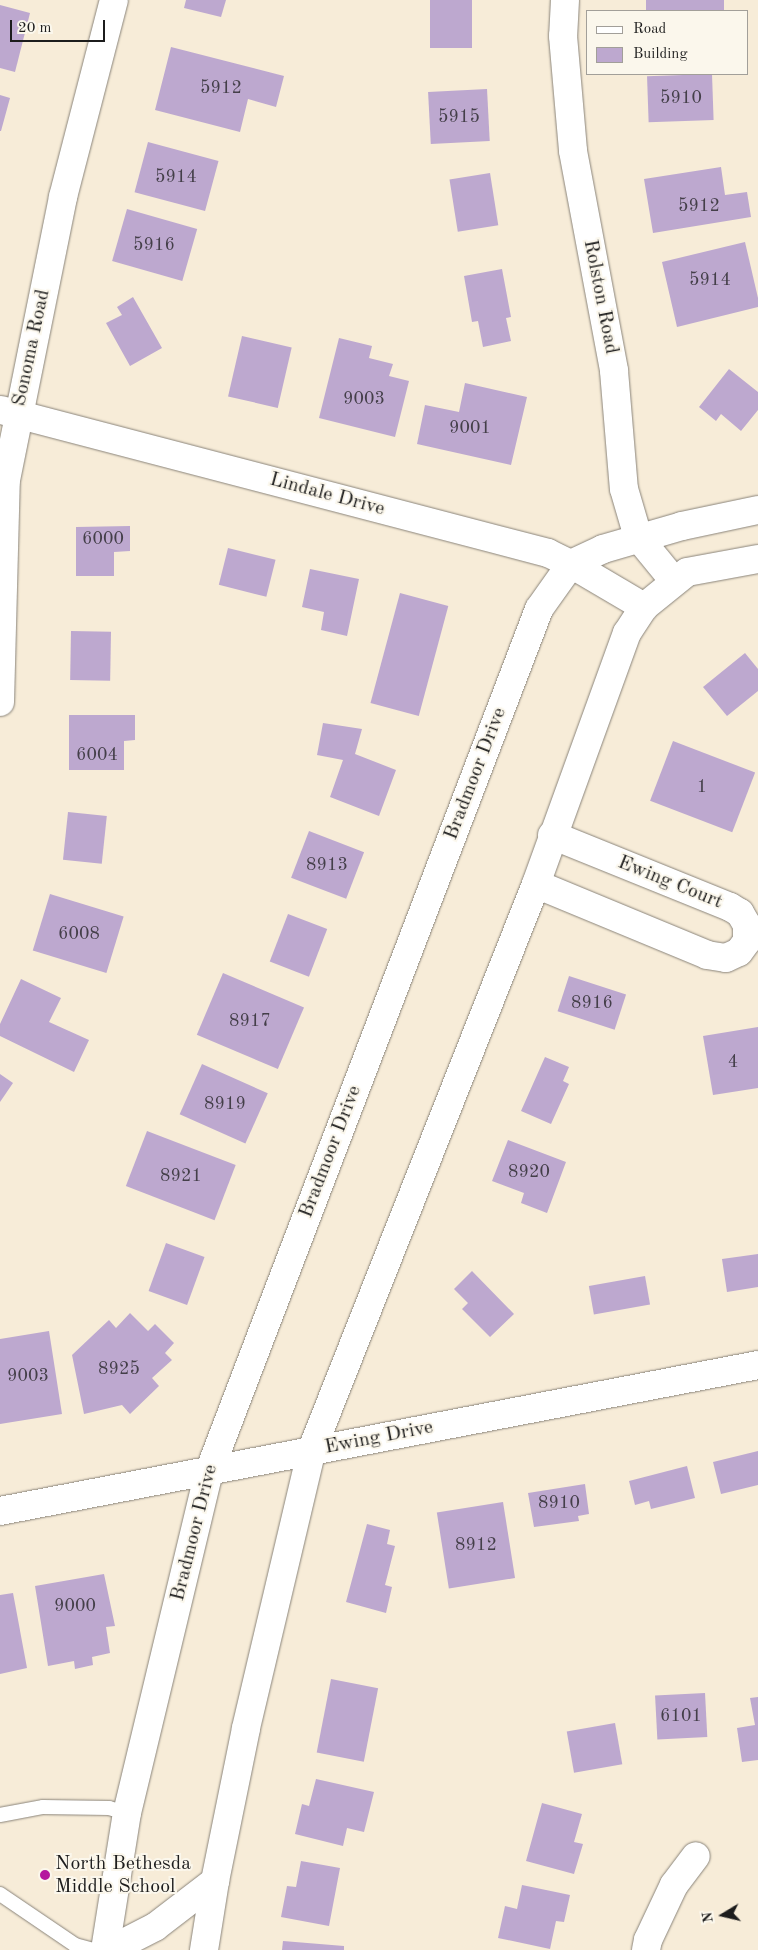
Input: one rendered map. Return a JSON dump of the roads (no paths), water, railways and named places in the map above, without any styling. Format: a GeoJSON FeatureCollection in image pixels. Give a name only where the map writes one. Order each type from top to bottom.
{"type":"FeatureCollection","features":[{"type":"Feature","properties":{"kind":"street","name":"Sonoma Road"},"geometry":{"type":"LineString","coordinates":[[0,702],[9,412],[114,0]]}},
{"type":"Feature","properties":{"kind":"street","name":"Rolston Road"},"geometry":{"type":"LineString","coordinates":[[564,0],[563,36],[573,151],[614,371],[624,489],[638,537],[674,581]]}},
{"type":"Feature","properties":{"kind":"street","name":"Lindale Drive"},"geometry":{"type":"LineString","coordinates":[[9,412],[548,553],[571,564],[644,607]]}},
{"type":"Feature","properties":{"kind":"street","name":"Bradmoor Drive"},"geometry":{"type":"LineString","coordinates":[[105,1950],[127,1813],[209,1472],[539,608],[571,564],[603,549],[638,537],[758,510]]}},
{"type":"Feature","properties":{"kind":"street"},"geometry":{"type":"LineString","coordinates":[[204,1950],[215,1881],[246,1728],[311,1452],[536,884],[552,835],[627,632],[644,607],[687,572],[758,559]]}},
{"type":"Feature","properties":{"kind":"street","name":"Ewing Court"},"geometry":{"type":"LineString","coordinates":[[536,884],[707,955],[726,958],[740,952],[747,941],[746,925],[740,914],[730,907],[552,835]]}},
{"type":"Feature","properties":{"kind":"street","name":"Ewing Drive"},"geometry":{"type":"LineString","coordinates":[[0,1512],[758,1365]]}},
{"type":"Feature","properties":{"kind":"street"},"geometry":{"type":"LineString","coordinates":[[646,1950],[648,1940],[674,1884],[696,1856]]}},
{"type":"Feature","properties":{"kind":"street"},"geometry":{"type":"LineString","coordinates":[[110,1950],[155,1927],[215,1881]]}},
{"type":"Feature","properties":{"kind":"lane"},"geometry":{"type":"LineString","coordinates":[[0,1815],[43,1807],[109,1808],[127,1813]]}},
{"type":"Feature","properties":{"kind":"lane"},"geometry":{"type":"LineString","coordinates":[[0,1894],[75,1945],[94,1950]]}},
{"type":"Feature","properties":{"kind":"place","name":"North Bethesda Middle School"},"geometry":{"type":"Point","coordinates":[45,1875]}}]}
